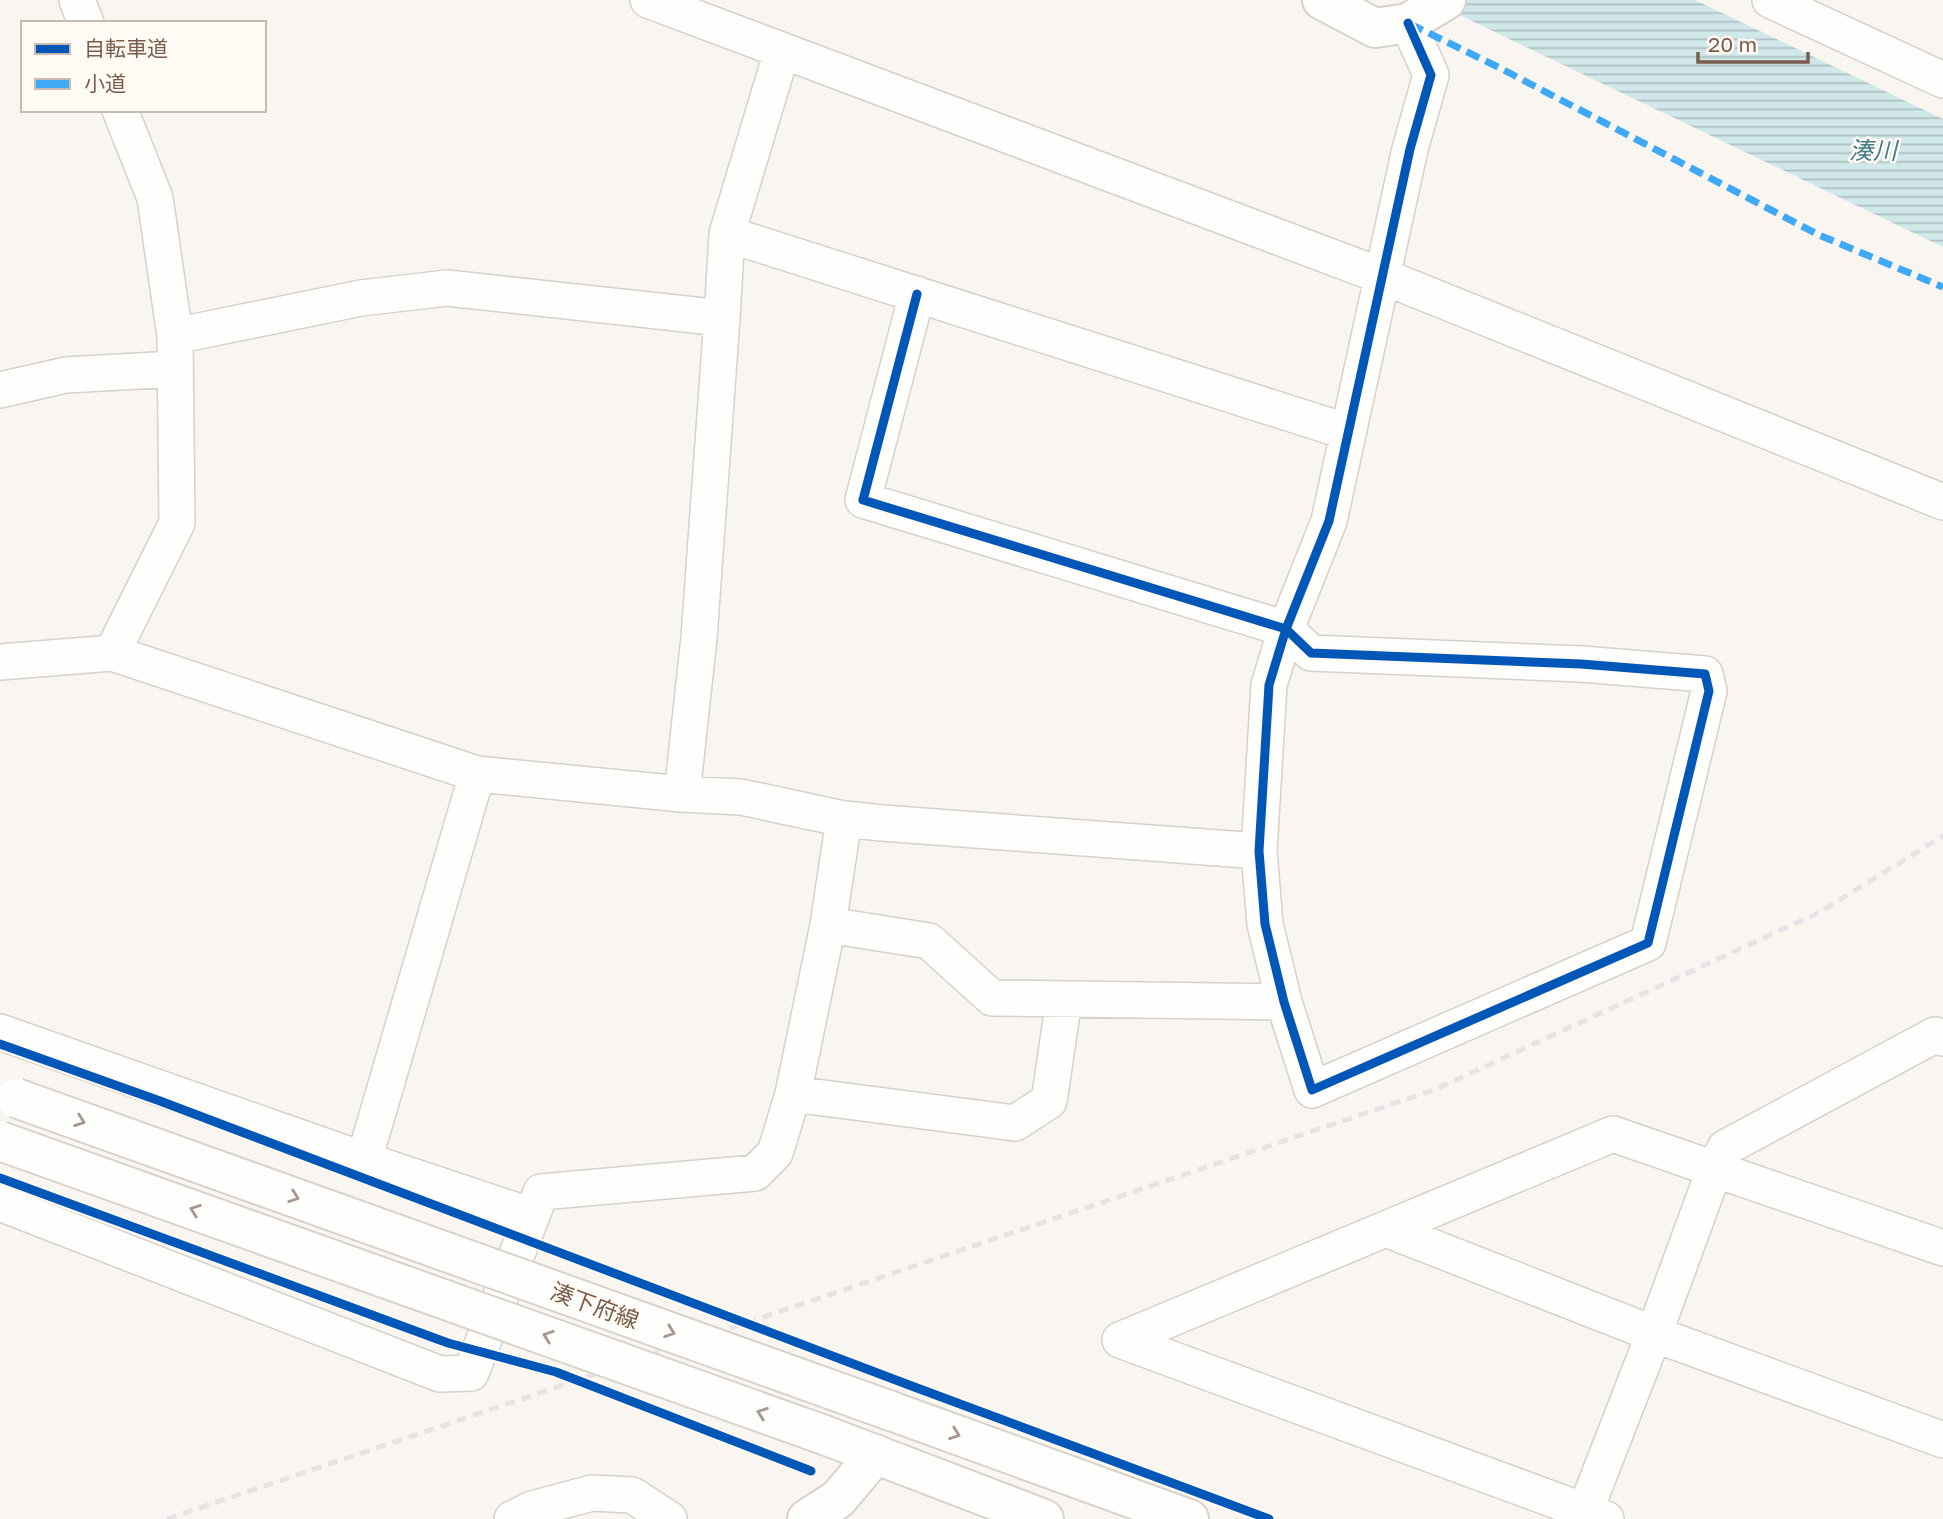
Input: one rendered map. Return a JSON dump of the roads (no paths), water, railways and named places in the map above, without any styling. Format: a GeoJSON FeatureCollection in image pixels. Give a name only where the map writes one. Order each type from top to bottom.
{"type":"FeatureCollection","features":[{"type":"Feature","properties":{"kind":"main road"},"geometry":{"type":"LineString","coordinates":[[1322,0],[1375,28],[1408,23],[1444,1]]}},
{"type":"Feature","properties":{"kind":"main road","name":"湊下府線"},"geometry":{"type":"LineString","coordinates":[[8,1094],[1189,1519]]}},
{"type":"Feature","properties":{"kind":"main road","name":"湊下府線"},"geometry":{"type":"LineString","coordinates":[[0,1141],[827,1436],[1044,1519]]}},
{"type":"Feature","properties":{"kind":"main road"},"geometry":{"type":"LineString","coordinates":[[807,1519],[838,1499],[876,1454]]}},
{"type":"Feature","properties":{"kind":"street"},"geometry":{"type":"LineString","coordinates":[[77,0],[85,21]]}},
{"type":"Feature","properties":{"kind":"street"},"geometry":{"type":"LineString","coordinates":[[648,0],[1382,276],[1943,502]]}},
{"type":"Feature","properties":{"kind":"street"},"geometry":{"type":"LineString","coordinates":[[1770,0],[1943,80]]}},
{"type":"Feature","properties":{"kind":"street"},"geometry":{"type":"LineString","coordinates":[[917,294],[863,500],[1286,629],[1311,653],[1581,664],[1705,674],[1709,691],[1648,943],[1312,1090],[1284,1002],[1265,924],[1259,851],[1269,685],[1286,629],[1329,521],[1410,149],[1431,75],[1408,23]]}},
{"type":"Feature","properties":{"kind":"street"},"geometry":{"type":"LineString","coordinates":[[682,794],[699,638],[727,234],[782,51]]}},
{"type":"Feature","properties":{"kind":"street"},"geometry":{"type":"LineString","coordinates":[[112,653],[177,523],[174,352],[155,198],[121,112]]}},
{"type":"Feature","properties":{"kind":"street"},"geometry":{"type":"LineString","coordinates":[[727,234],[1348,432]]}},
{"type":"Feature","properties":{"kind":"street"},"geometry":{"type":"LineString","coordinates":[[0,390],[174,352],[361,298],[447,288],[722,318]]}},
{"type":"Feature","properties":{"kind":"street"},"geometry":{"type":"LineString","coordinates":[[0,662],[112,653],[477,774],[682,794],[741,797],[844,819],[1259,851]]}},
{"type":"Feature","properties":{"kind":"street"},"geometry":{"type":"LineString","coordinates":[[364,1160],[477,774]]}},
{"type":"Feature","properties":{"kind":"street"},"geometry":{"type":"LineString","coordinates":[[0,1203],[440,1374],[471,1373],[541,1192],[755,1173],[775,1153],[793,1094],[828,925],[844,819]]}},
{"type":"Feature","properties":{"kind":"street"},"geometry":{"type":"LineString","coordinates":[[828,925],[929,941],[992,998],[1284,1002]]}},
{"type":"Feature","properties":{"kind":"street"},"geometry":{"type":"LineString","coordinates":[[793,1094],[1015,1123],[1049,1101],[1064,1000]]}},
{"type":"Feature","properties":{"kind":"street"},"geometry":{"type":"LineString","coordinates":[[0,1032],[532,1216]]}},
{"type":"Feature","properties":{"kind":"street"},"geometry":{"type":"LineString","coordinates":[[1943,1038],[1935,1035],[1725,1148],[1715,1168],[1654,1334],[1591,1516],[1120,1340],[1613,1133],[1715,1168],[1943,1248]]}},
{"type":"Feature","properties":{"kind":"street"},"geometry":{"type":"LineString","coordinates":[[1386,1229],[1654,1334],[1943,1440]]}},
{"type":"Feature","properties":{"kind":"street"},"geometry":{"type":"LineString","coordinates":[[512,1519],[532,1509],[592,1493],[632,1495],[669,1519]]}},
{"type":"Feature","properties":{"kind":"water","name":"湊川"},"geometry":{"type":"Polygon","coordinates":[[[1428,0],[1695,0],[1943,119],[1943,247],[1428,0]]]}},
{"type":"Feature","properties":{"kind":"railway"},"geometry":{"type":"LineString","coordinates":[[167,1519],[1434,1090],[1820,912],[1943,836]]}}]}
